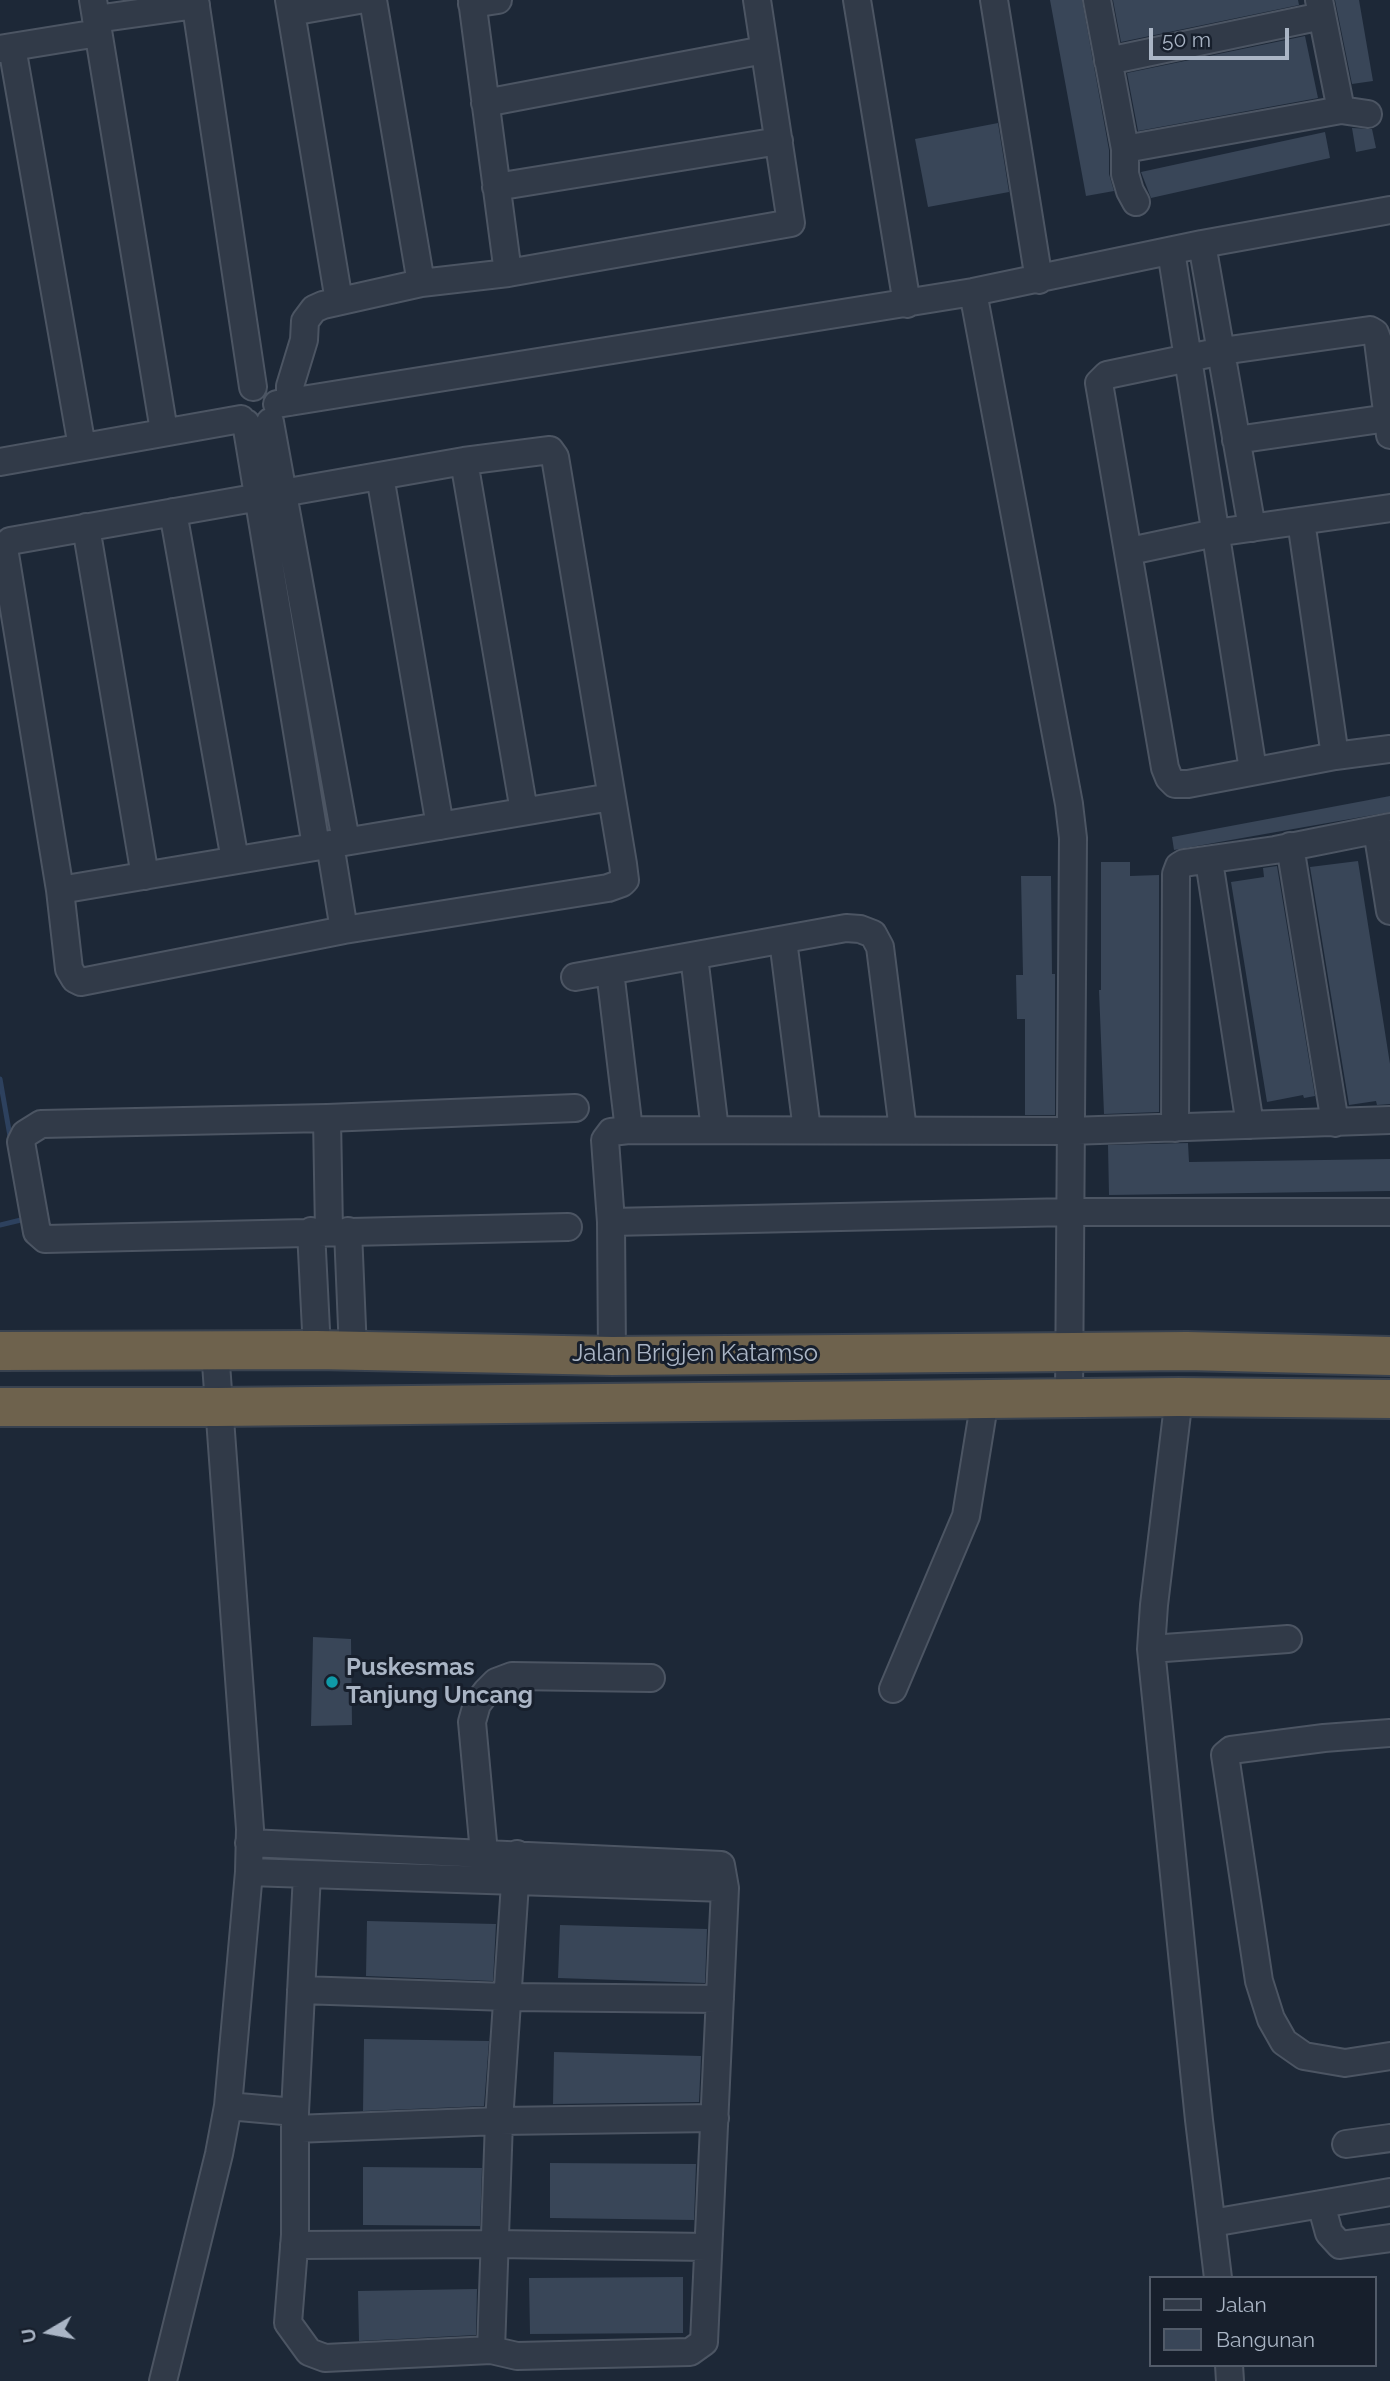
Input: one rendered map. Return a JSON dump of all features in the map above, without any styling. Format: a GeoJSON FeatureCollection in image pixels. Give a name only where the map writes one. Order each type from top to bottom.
{"type":"FeatureCollection","features":[{"type":"Feature","properties":{"kind":"highway","name":"Jalan Brigjen Katamso"},"geometry":{"type":"LineString","coordinates":[[0,1352],[215,1350],[612,1356],[1069,1351],[1390,1356]]}},
{"type":"Feature","properties":{"kind":"highway","name":"Jalan Brigjen Katamso"},"geometry":{"type":"LineString","coordinates":[[0,1407],[1179,1397],[1390,1399]]}},
{"type":"Feature","properties":{"kind":"street"},"geometry":{"type":"LineString","coordinates":[[339,301],[290,6],[359,0]]}},
{"type":"Feature","properties":{"kind":"street"},"geometry":{"type":"LineString","coordinates":[[373,0],[421,284]]}},
{"type":"Feature","properties":{"kind":"street"},"geometry":{"type":"LineString","coordinates":[[498,0],[472,2],[508,273]]}},
{"type":"Feature","properties":{"kind":"street"},"geometry":{"type":"LineString","coordinates":[[344,930],[270,496],[265,414],[290,386],[304,340],[307,315],[314,309],[339,301],[421,284],[508,273],[791,223],[757,0]]}},
{"type":"Feature","properties":{"kind":"street"},"geometry":{"type":"LineString","coordinates":[[857,0],[907,304]]}},
{"type":"Feature","properties":{"kind":"street"},"geometry":{"type":"LineString","coordinates":[[994,0],[1039,280]]}},
{"type":"Feature","properties":{"kind":"street"},"geometry":{"type":"LineString","coordinates":[[1097,0],[1125,149],[1125,174],[1136,202]]}},
{"type":"Feature","properties":{"kind":"street"},"geometry":{"type":"LineString","coordinates":[[82,447],[6,48],[96,17],[196,3],[253,387],[242,394],[238,413],[265,414]]}},
{"type":"Feature","properties":{"kind":"street"},"geometry":{"type":"LineString","coordinates":[[1108,61],[1320,8],[1341,110]]}},
{"type":"Feature","properties":{"kind":"street"},"geometry":{"type":"LineString","coordinates":[[96,17],[164,431]]}},
{"type":"Feature","properties":{"kind":"street"},"geometry":{"type":"LineString","coordinates":[[485,103],[764,50]]}},
{"type":"Feature","properties":{"kind":"street"},"geometry":{"type":"LineString","coordinates":[[1125,149],[1341,110],[1368,114]]}},
{"type":"Feature","properties":{"kind":"street"},"geometry":{"type":"LineString","coordinates":[[496,187],[779,141]]}},
{"type":"Feature","properties":{"kind":"street"},"geometry":{"type":"LineString","coordinates":[[0,462],[164,431],[907,304],[1039,280],[1202,244],[1390,210]]}},
{"type":"Feature","properties":{"kind":"street"},"geometry":{"type":"LineString","coordinates":[[1202,244],[1252,528]]}},
{"type":"Feature","properties":{"kind":"street"},"geometry":{"type":"LineString","coordinates":[[1171,251],[1253,771]]}},
{"type":"Feature","properties":{"kind":"street"},"geometry":{"type":"LineString","coordinates":[[973,292],[1073,838],[1069,1398]]}},
{"type":"Feature","properties":{"kind":"street"},"geometry":{"type":"LineString","coordinates":[[1236,440],[1389,426],[1375,333],[1370,330],[1222,351],[1107,375],[1099,383],[1130,551],[1165,768],[1169,778],[1175,783],[1188,784],[1335,756],[1390,749]]}},
{"type":"Feature","properties":{"kind":"street"},"geometry":{"type":"LineString","coordinates":[[531,451],[553,452],[625,880],[618,886],[344,930],[81,982],[75,979],[69,969],[60,890],[5,547],[10,541],[380,476],[531,451]]}},
{"type":"Feature","properties":{"kind":"street"},"geometry":{"type":"LineString","coordinates":[[464,461],[524,811]]}},
{"type":"Feature","properties":{"kind":"street"},"geometry":{"type":"LineString","coordinates":[[380,476],[440,825]]}},
{"type":"Feature","properties":{"kind":"street"},"geometry":{"type":"LineString","coordinates":[[1130,551],[1215,533],[1390,508]]}},
{"type":"Feature","properties":{"kind":"street"},"geometry":{"type":"LineString","coordinates":[[173,512],[235,860]]}},
{"type":"Feature","properties":{"kind":"street"},"geometry":{"type":"LineString","coordinates":[[1301,521],[1335,756]]}},
{"type":"Feature","properties":{"kind":"street"},"geometry":{"type":"LineString","coordinates":[[86,527],[145,876]]}},
{"type":"Feature","properties":{"kind":"street"},"geometry":{"type":"LineString","coordinates":[[60,890],[611,797]]}},
{"type":"Feature","properties":{"kind":"street"},"geometry":{"type":"LineString","coordinates":[[1175,1128],[1175,874],[1179,866],[1383,828],[1390,911]]}},
{"type":"Feature","properties":{"kind":"street"},"geometry":{"type":"LineString","coordinates":[[1290,846],[1335,1123]]}},
{"type":"Feature","properties":{"kind":"street"},"geometry":{"type":"LineString","coordinates":[[1209,861],[1250,1125]]}},
{"type":"Feature","properties":{"kind":"street"},"geometry":{"type":"LineString","coordinates":[[575,977],[846,929],[860,929],[873,934],[880,947],[903,1130]]}},
{"type":"Feature","properties":{"kind":"street"},"geometry":{"type":"LineString","coordinates":[[783,940],[807,1130]]}},
{"type":"Feature","properties":{"kind":"street"},"geometry":{"type":"LineString","coordinates":[[694,956],[715,1130]]}},
{"type":"Feature","properties":{"kind":"street"},"geometry":{"type":"LineString","coordinates":[[610,971],[629,1130]]}},
{"type":"Feature","properties":{"kind":"street"},"geometry":{"type":"LineString","coordinates":[[568,1227],[45,1238],[37,1232],[21,1142],[25,1134],[41,1124],[327,1118],[575,1108]]}},
{"type":"Feature","properties":{"kind":"street"},"geometry":{"type":"LineString","coordinates":[[327,1118],[335,1351]]}},
{"type":"Feature","properties":{"kind":"street"},"geometry":{"type":"LineString","coordinates":[[612,1356],[611,1222],[604,1139],[611,1132],[1070,1131],[1390,1120]]}},
{"type":"Feature","properties":{"kind":"street"},"geometry":{"type":"LineString","coordinates":[[611,1222],[1070,1212],[1390,1212]]}},
{"type":"Feature","properties":{"kind":"street"},"geometry":{"type":"LineString","coordinates":[[329,1231],[335,1351]]}},
{"type":"Feature","properties":{"kind":"street"},"geometry":{"type":"LineString","coordinates":[[163,2381],[219,2154],[228,2106],[249,1871],[215,1350]]}},
{"type":"Feature","properties":{"kind":"street"},"geometry":{"type":"LineString","coordinates":[[1179,1397],[1155,1593],[1152,1649],[1199,2120],[1218,2276]]}},
{"type":"Feature","properties":{"kind":"street"},"geometry":{"type":"LineString","coordinates":[[893,1689],[966,1516],[985,1399]]}},
{"type":"Feature","properties":{"kind":"street"},"geometry":{"type":"LineString","coordinates":[[1152,1649],[1288,1639]]}},
{"type":"Feature","properties":{"kind":"street"},"geometry":{"type":"LineString","coordinates":[[484,1853],[472,1722],[477,1704],[487,1691],[496,1682],[512,1676],[651,1678]]}},
{"type":"Feature","properties":{"kind":"street"},"geometry":{"type":"LineString","coordinates":[[1390,1733],[1231,1750],[1225,1755],[1259,1981],[1271,2019],[1284,2042],[1304,2056],[1345,2063],[1390,2056]]}},
{"type":"Feature","properties":{"kind":"street"},"geometry":{"type":"LineString","coordinates":[[249,1843],[720,1864],[723,1867],[726,1888],[704,2342],[690,2352],[517,2356],[491,2350],[325,2358],[309,2352],[288,2323],[294,2245],[295,2121],[307,1874]]}},
{"type":"Feature","properties":{"kind":"street"},"geometry":{"type":"LineString","coordinates":[[491,2350],[499,2121],[517,1854]]}},
{"type":"Feature","properties":{"kind":"street"},"geometry":{"type":"LineString","coordinates":[[249,1871],[726,1888]]}},
{"type":"Feature","properties":{"kind":"street"},"geometry":{"type":"LineString","coordinates":[[302,1990],[507,1997],[720,1998]]}},
{"type":"Feature","properties":{"kind":"street"},"geometry":{"type":"LineString","coordinates":[[228,2106],[295,2121],[715,2118]]}},
{"type":"Feature","properties":{"kind":"street"},"geometry":{"type":"LineString","coordinates":[[1346,2144],[1390,2138]]}},
{"type":"Feature","properties":{"kind":"street"},"geometry":{"type":"LineString","coordinates":[[1212,2222],[1390,2192]]}},
{"type":"Feature","properties":{"kind":"street"},"geometry":{"type":"LineString","coordinates":[[1321,2204],[1329,2233],[1340,2245],[1390,2238]]}},
{"type":"Feature","properties":{"kind":"street"},"geometry":{"type":"LineString","coordinates":[[294,2245],[708,2247]]}},
{"type":"Feature","properties":{"kind":"building"},"geometry":{"type":"Polygon","coordinates":[[[1050,0],[1082,0],[1109,150],[1109,174],[1114,191],[1086,196],[1050,0]]]}},
{"type":"Feature","properties":{"kind":"building"},"geometry":{"type":"Polygon","coordinates":[[[1113,0],[1298,0],[1299,5],[1121,42],[1113,0]]]}},
{"type":"Feature","properties":{"kind":"building"},"geometry":{"type":"Polygon","coordinates":[[[1335,0],[1359,0],[1373,81],[1352,84],[1335,0]]]}},
{"type":"Feature","properties":{"kind":"building"},"geometry":{"type":"Polygon","coordinates":[[[1305,36],[1318,98],[1138,131],[1127,73],[1305,36]]]}},
{"type":"Feature","properties":{"kind":"building"},"geometry":{"type":"Polygon","coordinates":[[[998,123],[1009,192],[928,207],[915,139],[998,123]]]}},
{"type":"Feature","properties":{"kind":"building"},"geometry":{"type":"Polygon","coordinates":[[[1352,128],[1372,129],[1376,148],[1356,152],[1352,128]]]}},
{"type":"Feature","properties":{"kind":"building"},"geometry":{"type":"Polygon","coordinates":[[[1325,132],[1330,158],[1151,198],[1141,172],[1325,132]]]}},
{"type":"Feature","properties":{"kind":"building"},"geometry":{"type":"Polygon","coordinates":[[[1390,796],[1390,812],[1174,850],[1172,837],[1390,796]]]}},
{"type":"Feature","properties":{"kind":"building"},"geometry":{"type":"Polygon","coordinates":[[[1358,861],[1390,1064],[1390,1104],[1377,1105],[1376,1101],[1349,1105],[1310,867],[1358,861]]]}},
{"type":"Feature","properties":{"kind":"building"},"geometry":{"type":"Polygon","coordinates":[[[1101,862],[1130,862],[1130,876],[1159,875],[1159,1112],[1104,1114],[1099,990],[1101,862]]]}},
{"type":"Feature","properties":{"kind":"building"},"geometry":{"type":"Polygon","coordinates":[[[1277,866],[1315,1096],[1304,1098],[1303,1095],[1267,1102],[1231,882],[1264,877],[1263,868],[1277,866]]]}},
{"type":"Feature","properties":{"kind":"building"},"geometry":{"type":"Polygon","coordinates":[[[1021,876],[1051,876],[1052,974],[1055,974],[1055,1115],[1025,1115],[1025,1019],[1017,1019],[1016,975],[1023,975],[1021,876]]]}},
{"type":"Feature","properties":{"kind":"building"},"geometry":{"type":"Polygon","coordinates":[[[1188,1143],[1189,1162],[1390,1159],[1390,1191],[1109,1195],[1108,1145],[1188,1143]]]}},
{"type":"Feature","properties":{"kind":"building","name":"Puskesmas Tanjung Uncang"},"geometry":{"type":"Polygon","coordinates":[[[313,1637],[351,1639],[352,1725],[311,1726],[313,1637]]]}},
{"type":"Feature","properties":{"kind":"building"},"geometry":{"type":"Polygon","coordinates":[[[367,1921],[496,1924],[493,1981],[366,1976],[367,1921]]]}},
{"type":"Feature","properties":{"kind":"building"},"geometry":{"type":"Polygon","coordinates":[[[560,1925],[707,1929],[705,1983],[558,1978],[560,1925]]]}},
{"type":"Feature","properties":{"kind":"building"},"geometry":{"type":"Polygon","coordinates":[[[364,2039],[489,2041],[484,2106],[363,2111],[364,2039]]]}},
{"type":"Feature","properties":{"kind":"building"},"geometry":{"type":"Polygon","coordinates":[[[554,2052],[701,2056],[699,2102],[553,2104],[554,2052]]]}},
{"type":"Feature","properties":{"kind":"building"},"geometry":{"type":"Polygon","coordinates":[[[550,2163],[696,2164],[694,2220],[550,2218],[550,2163]]]}},
{"type":"Feature","properties":{"kind":"building"},"geometry":{"type":"Polygon","coordinates":[[[363,2167],[482,2168],[480,2226],[363,2225],[363,2167]]]}},
{"type":"Feature","properties":{"kind":"building"},"geometry":{"type":"Polygon","coordinates":[[[683,2277],[683,2333],[530,2334],[529,2278],[683,2277]]]}},
{"type":"Feature","properties":{"kind":"building"},"geometry":{"type":"Polygon","coordinates":[[[477,2289],[476,2335],[359,2341],[358,2291],[477,2289]]]}},
{"type":"Feature","properties":{"kind":"waterway"},"geometry":{"type":"LineString","coordinates":[[0,1079],[11,1142]]}},
{"type":"Feature","properties":{"kind":"waterway"},"geometry":{"type":"LineString","coordinates":[[0,1225],[25,1217]]}},
{"type":"Feature","properties":{"kind":"place","name":"Puskesmas Tanjung Uncang"},"geometry":{"type":"Point","coordinates":[332,1682]}}]}
